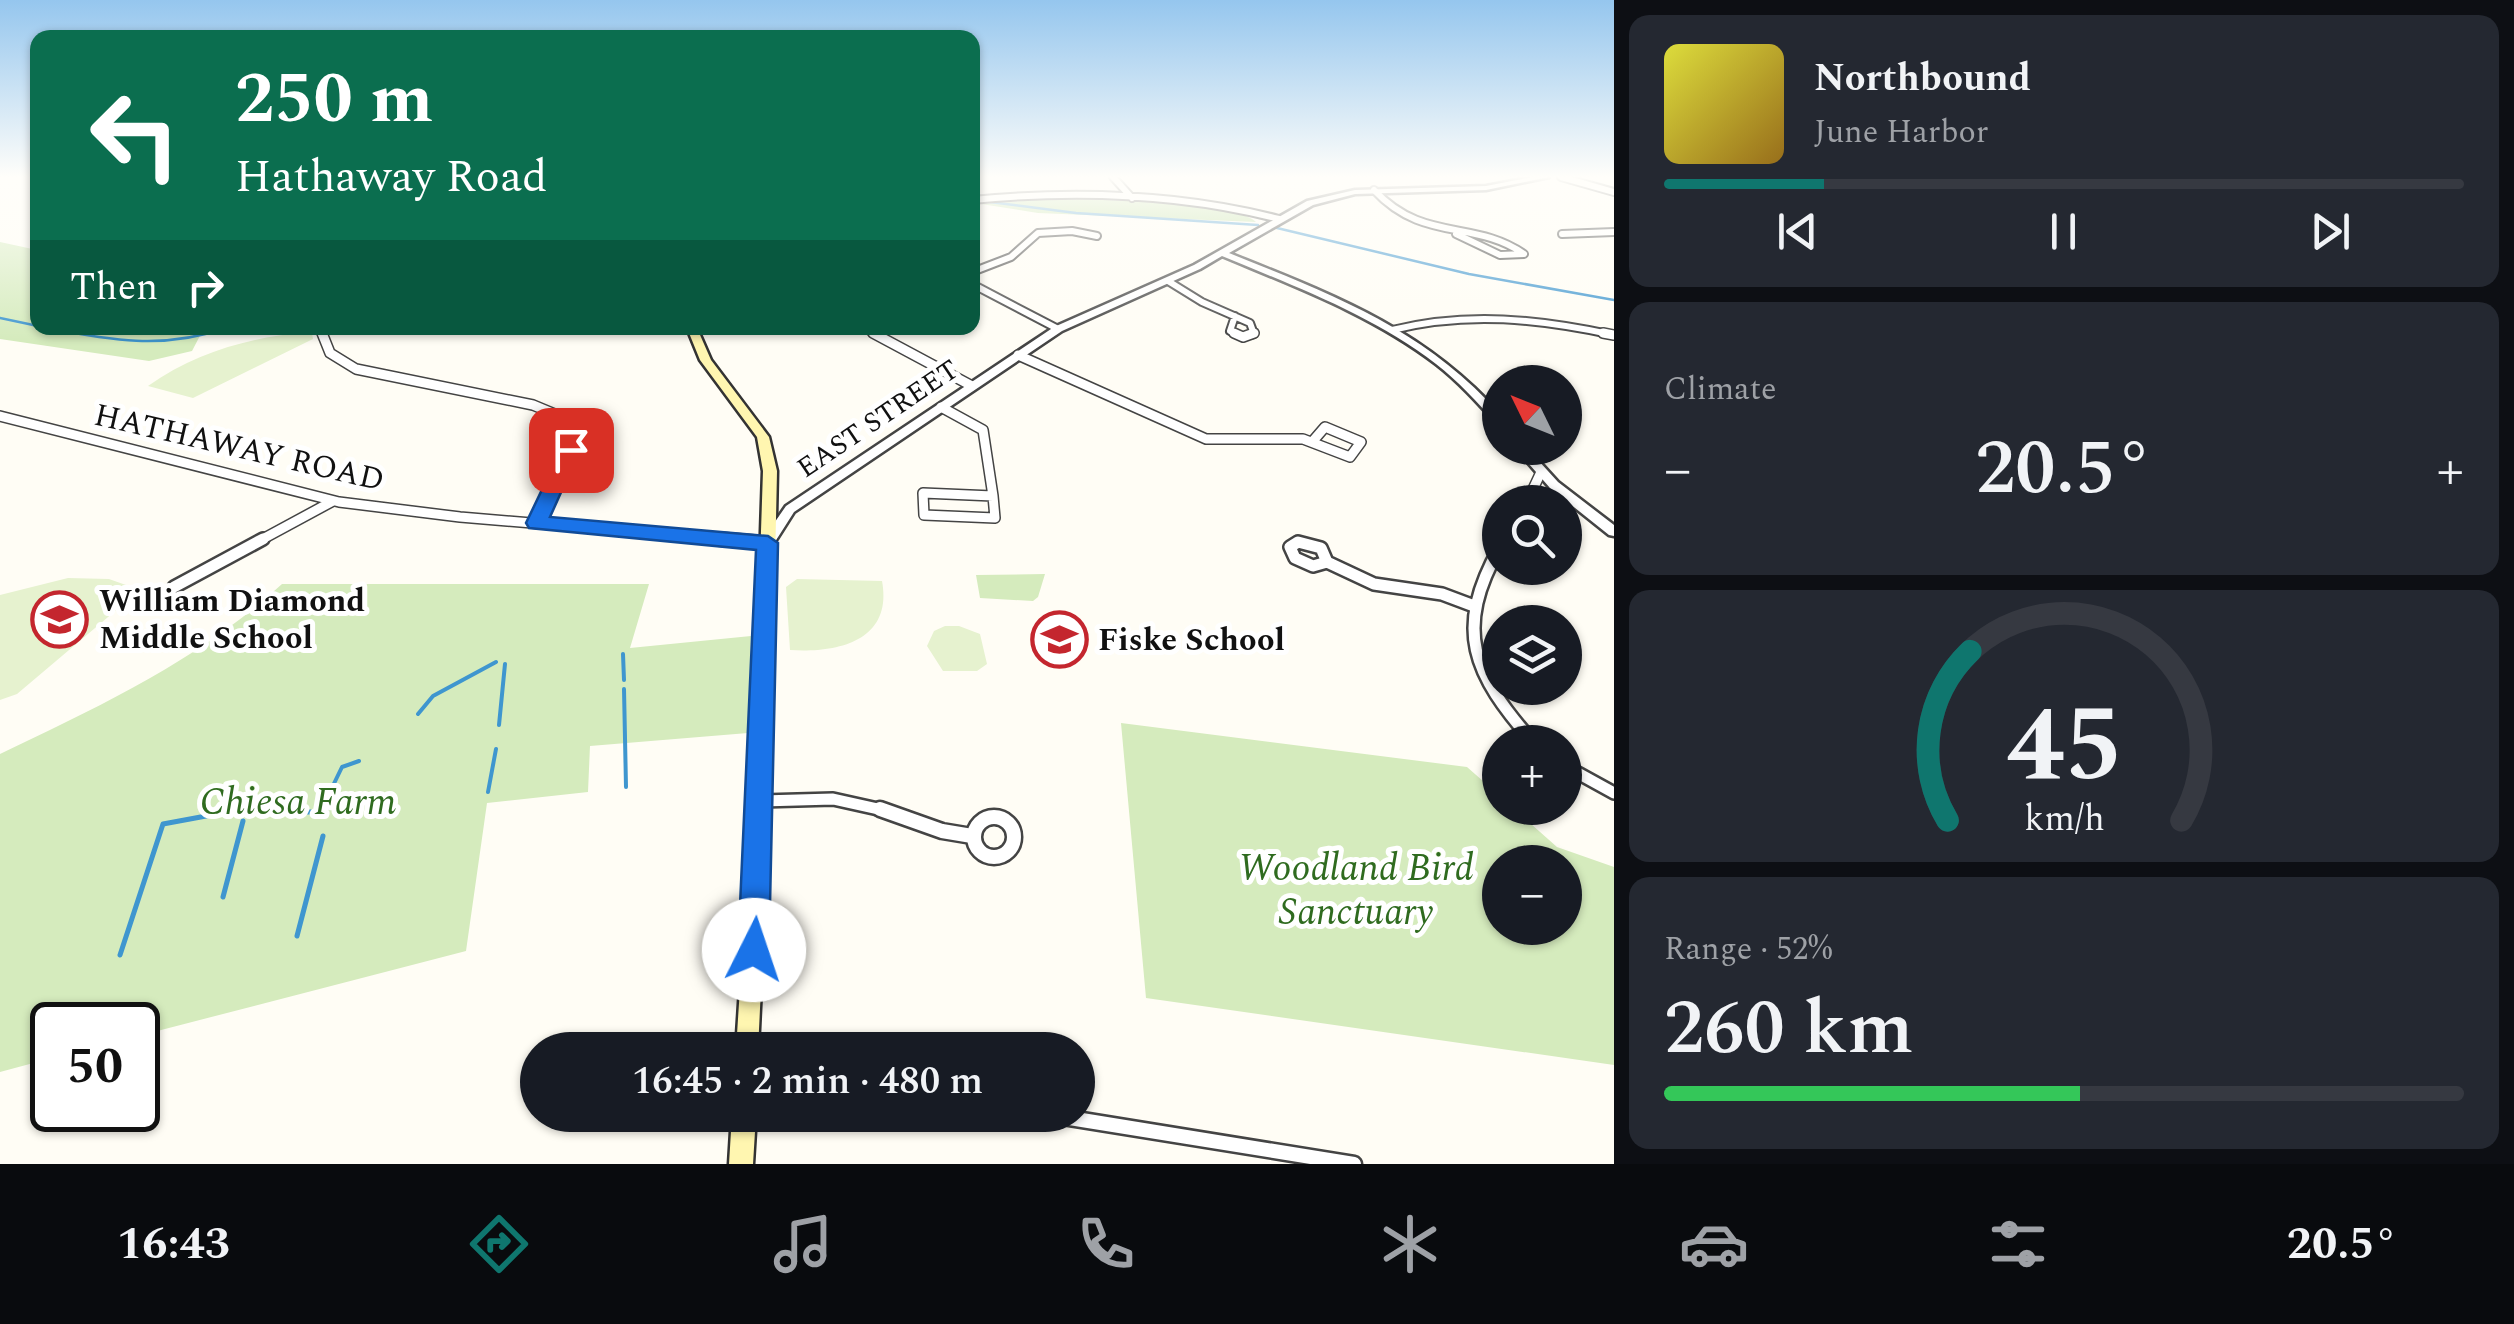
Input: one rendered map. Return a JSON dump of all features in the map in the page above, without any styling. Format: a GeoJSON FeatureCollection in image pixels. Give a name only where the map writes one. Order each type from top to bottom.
{"type":"FeatureCollection","features":[{"type":"Feature","properties":{"kind":"main road"},"geometry":{"type":"LineString","coordinates":[[695,335],[706,360],[763,437],[770,470],[761,801],[748,1032]]}},
{"type":"Feature","properties":{"kind":"main road"},"geometry":{"type":"LineString","coordinates":[[741,1164],[743,1132]]}},
{"type":"Feature","properties":{"kind":"street"},"geometry":{"type":"LineString","coordinates":[[980,269],[1011,257],[1038,233],[1051,231]]}},
{"type":"Feature","properties":{"kind":"street"},"geometry":{"type":"LineString","coordinates":[[1057,231],[1097,236]]}},
{"type":"Feature","properties":{"kind":"street","name":"EAST STREET"},"geometry":{"type":"LineString","coordinates":[[768,543],[778,522],[792,507],[1058,329],[1168,281],[1260,231]]}},
{"type":"Feature","properties":{"kind":"street"},"geometry":{"type":"LineString","coordinates":[[1448,231],[1509,244],[1524,254],[1500,256],[1456,234]]}},
{"type":"Feature","properties":{"kind":"street"},"geometry":{"type":"LineString","coordinates":[[1562,234],[1614,232]]}},
{"type":"Feature","properties":{"kind":"street"},"geometry":{"type":"LineString","coordinates":[[1222,254],[1342,304],[1392,330],[1456,373],[1482,402]]}},
{"type":"Feature","properties":{"kind":"street"},"geometry":{"type":"LineString","coordinates":[[1168,281],[1235,316]]}},
{"type":"Feature","properties":{"kind":"street"},"geometry":{"type":"LineString","coordinates":[[980,288],[1058,329]]}},
{"type":"Feature","properties":{"kind":"street"},"geometry":{"type":"LineString","coordinates":[[1392,330],[1452,317],[1494,316],[1553,322],[1614,335]]}},
{"type":"Feature","properties":{"kind":"street"},"geometry":{"type":"LineString","coordinates":[[323,335],[330,353],[356,369],[533,405],[569,420],[574,434],[571,450],[537,523]]}},
{"type":"Feature","properties":{"kind":"street"},"geometry":{"type":"LineString","coordinates":[[877,335],[972,386]]}},
{"type":"Feature","properties":{"kind":"street"},"geometry":{"type":"LineString","coordinates":[[1018,355],[1206,439],[1312,442],[1350,457],[1362,442],[1324,427],[1312,442]]}},
{"type":"Feature","properties":{"kind":"street"},"geometry":{"type":"LineString","coordinates":[[941,407],[983,430],[993,496],[995,518],[924,515],[923,494],[993,496]]}},
{"type":"Feature","properties":{"kind":"street","name":"HATHAWAY ROAD"},"geometry":{"type":"LineString","coordinates":[[0,416],[333,501],[768,543]]}},
{"type":"Feature","properties":{"kind":"street"},"geometry":{"type":"LineString","coordinates":[[1535,465],[1555,485]]}},
{"type":"Feature","properties":{"kind":"street"},"geometry":{"type":"LineString","coordinates":[[1535,485],[1541,472]]}},
{"type":"Feature","properties":{"kind":"street","name":"EAST STREET"},"geometry":{"type":"LineString","coordinates":[[769,498],[792,507]]}},
{"type":"Feature","properties":{"kind":"street"},"geometry":{"type":"LineString","coordinates":[[174,587],[333,501]]}},
{"type":"Feature","properties":{"kind":"street"},"geometry":{"type":"LineString","coordinates":[[1582,508],[1614,532]]}},
{"type":"Feature","properties":{"kind":"street"},"geometry":{"type":"LineString","coordinates":[[1327,562],[1374,584],[1442,594],[1474,606]]}},
{"type":"Feature","properties":{"kind":"street"},"geometry":{"type":"LineString","coordinates":[[1483,585],[1474,606],[1476,645],[1489,682],[1505,712],[1517,725]]}},
{"type":"Feature","properties":{"kind":"street"},"geometry":{"type":"LineString","coordinates":[[1582,775],[1614,792]]}},
{"type":"Feature","properties":{"kind":"street"},"geometry":{"type":"LineString","coordinates":[[761,801],[813,797],[844,800],[943,832],[972,836]]}},
{"type":"Feature","properties":{"kind":"street"},"geometry":{"type":"LineString","coordinates":[[1095,1122],[1354,1164]]}},
{"type":"Feature","properties":{"kind":"green space"},"geometry":{"type":"Polygon","coordinates":[[[0,242],[30,248],[30,335],[200,335],[192,351],[149,361],[0,339],[0,242]]]}},
{"type":"Feature","properties":{"kind":"green space"},"geometry":{"type":"Polygon","coordinates":[[[312,335],[313,339],[193,398],[148,386],[185,364],[224,348],[264,338],[312,335]]]}},
{"type":"Feature","properties":{"kind":"green space"},"geometry":{"type":"Polygon","coordinates":[[[1045,574],[1033,601],[980,598],[976,575],[1045,574]]]}},
{"type":"Feature","properties":{"kind":"green space"},"geometry":{"type":"Polygon","coordinates":[[[68,578],[109,579],[140,590],[17,694],[0,700],[0,595],[68,578]]]}},
{"type":"Feature","properties":{"kind":"green space"},"geometry":{"type":"Polygon","coordinates":[[[797,579],[882,581],[879,618],[858,639],[843,645],[790,650],[786,587],[797,579]]]}},
{"type":"Feature","properties":{"kind":"green space","name":"Chiesa Farm"},"geometry":{"type":"Polygon","coordinates":[[[282,584],[649,584],[630,648],[751,636],[748,733],[590,746],[588,792],[487,803],[466,951],[160,1030],[160,1002],[30,1002],[30,1064],[0,1072],[0,754],[148,680],[251,611],[282,584]]]}},
{"type":"Feature","properties":{"kind":"green space"},"geometry":{"type":"Polygon","coordinates":[[[959,626],[980,634],[987,664],[977,671],[943,671],[927,646],[934,631],[959,626]]]}},
{"type":"Feature","properties":{"kind":"green space","name":"Woodland Bird Sanctuary"},"geometry":{"type":"Polygon","coordinates":[[[1121,723],[1467,767],[1482,780],[1482,825],[1532,825],[1555,845],[1482,845],[1482,945],[1582,945],[1582,856],[1614,867],[1614,1065],[1146,998],[1121,723]]]}},
{"type":"Feature","properties":{"kind":"waterway"},"geometry":{"type":"LineString","coordinates":[[1291,231],[1469,274],[1614,300]]}},
{"type":"Feature","properties":{"kind":"waterway"},"geometry":{"type":"LineString","coordinates":[[0,318],[30,324]]}},
{"type":"Feature","properties":{"kind":"waterway"},"geometry":{"type":"LineString","coordinates":[[90,335],[136,341],[202,335]]}},
{"type":"Feature","properties":{"kind":"waterway"},"geometry":{"type":"LineString","coordinates":[[623,654],[624,680]]}},
{"type":"Feature","properties":{"kind":"waterway"},"geometry":{"type":"LineString","coordinates":[[418,714],[433,696],[496,662]]}},
{"type":"Feature","properties":{"kind":"waterway"},"geometry":{"type":"LineString","coordinates":[[499,725],[505,664]]}},
{"type":"Feature","properties":{"kind":"waterway"},"geometry":{"type":"LineString","coordinates":[[624,689],[626,787]]}},
{"type":"Feature","properties":{"kind":"waterway"},"geometry":{"type":"LineString","coordinates":[[488,792],[496,749]]}},
{"type":"Feature","properties":{"kind":"waterway"},"geometry":{"type":"LineString","coordinates":[[327,798],[342,767],[359,761]]}},
{"type":"Feature","properties":{"kind":"waterway"},"geometry":{"type":"LineString","coordinates":[[120,955],[163,824],[233,811]]}},
{"type":"Feature","properties":{"kind":"waterway"},"geometry":{"type":"LineString","coordinates":[[233,811],[253,811]]}},
{"type":"Feature","properties":{"kind":"waterway"},"geometry":{"type":"LineString","coordinates":[[233,811],[311,812]]}},
{"type":"Feature","properties":{"kind":"waterway"},"geometry":{"type":"LineString","coordinates":[[223,897],[243,821]]}},
{"type":"Feature","properties":{"kind":"waterway"},"geometry":{"type":"LineString","coordinates":[[297,936],[323,836]]}},
{"type":"Feature","properties":{"kind":"place","name":"William Diamond Middle School"},"geometry":{"type":"Point","coordinates":[60,619]}},
{"type":"Feature","properties":{"kind":"place","name":"Fiske School"},"geometry":{"type":"Point","coordinates":[1059,640]}},
{"type":"Feature","properties":{"kind":"route"},"geometry":{"type":"LineString","coordinates":[[571,450],[537,523],[768,543],[754,950]]}}]}
